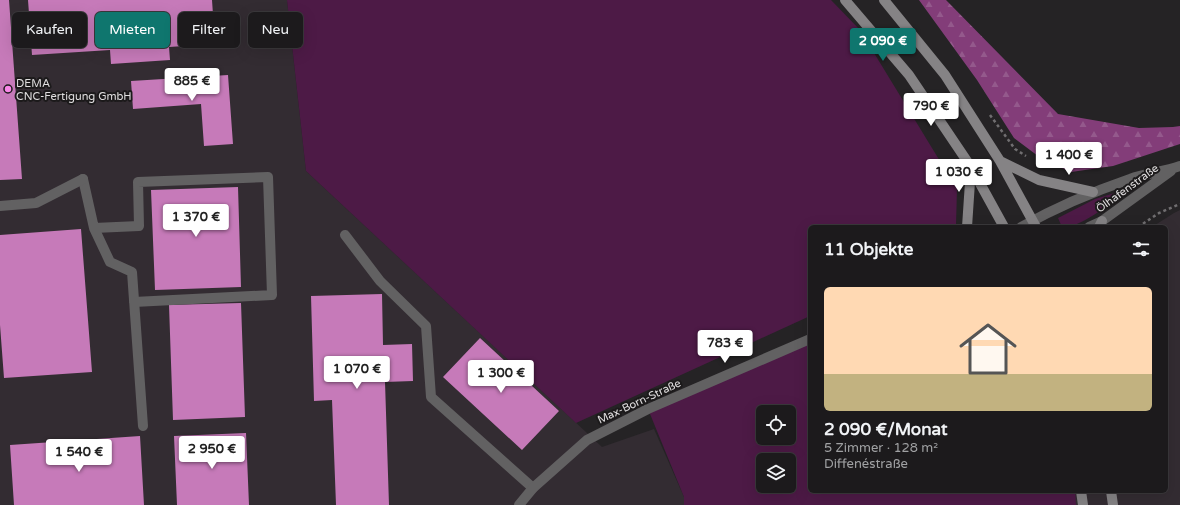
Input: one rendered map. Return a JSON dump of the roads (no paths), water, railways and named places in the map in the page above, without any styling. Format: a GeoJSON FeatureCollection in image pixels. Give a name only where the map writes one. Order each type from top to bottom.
{"type":"FeatureCollection","features":[{"type":"Feature","properties":{"kind":"main road"},"geometry":{"type":"LineString","coordinates":[[845,0],[909,75],[971,167],[1003,225]]}},
{"type":"Feature","properties":{"kind":"main road"},"geometry":{"type":"LineString","coordinates":[[884,0],[945,75],[1000,161],[1034,224]]}},
{"type":"Feature","properties":{"kind":"main road"},"geometry":{"type":"LineString","coordinates":[[1000,161],[1039,180],[1093,192]]}},
{"type":"Feature","properties":{"kind":"main road"},"geometry":{"type":"LineString","coordinates":[[967,225],[971,167]]}},
{"type":"Feature","properties":{"kind":"main road"},"geometry":{"type":"LineString","coordinates":[[1081,493],[1083,505]]}},
{"type":"Feature","properties":{"kind":"main road"},"geometry":{"type":"LineString","coordinates":[[1111,493],[1113,505]]}},
{"type":"Feature","properties":{"kind":"street","name":"Ölhafenstraße"},"geometry":{"type":"LineString","coordinates":[[1034,224],[1093,192],[1131,178],[1179,166]]}},
{"type":"Feature","properties":{"kind":"street","name":"Ölhafenstraße"},"geometry":{"type":"LineString","coordinates":[[1101,224],[1179,166]]}},
{"type":"Feature","properties":{"kind":"street"},"geometry":{"type":"LineString","coordinates":[[94,228],[139,226],[138,182],[268,177],[272,295],[134,302]]}},
{"type":"Feature","properties":{"kind":"street"},"geometry":{"type":"LineString","coordinates":[[0,206],[36,203],[83,179],[94,228],[110,262],[132,272],[143,426]]}},
{"type":"Feature","properties":{"kind":"street"},"geometry":{"type":"LineString","coordinates":[[345,235],[380,281],[426,326],[431,397],[533,488]]}},
{"type":"Feature","properties":{"kind":"street","name":"Max-Born-Straße"},"geometry":{"type":"LineString","coordinates":[[519,505],[533,488],[587,440],[648,408],[808,340]]}},
{"type":"Feature","properties":{"kind":"place","name":"DEMA CNC-Fertigung GmbH"},"geometry":{"type":"Point","coordinates":[8,89]}}]}
